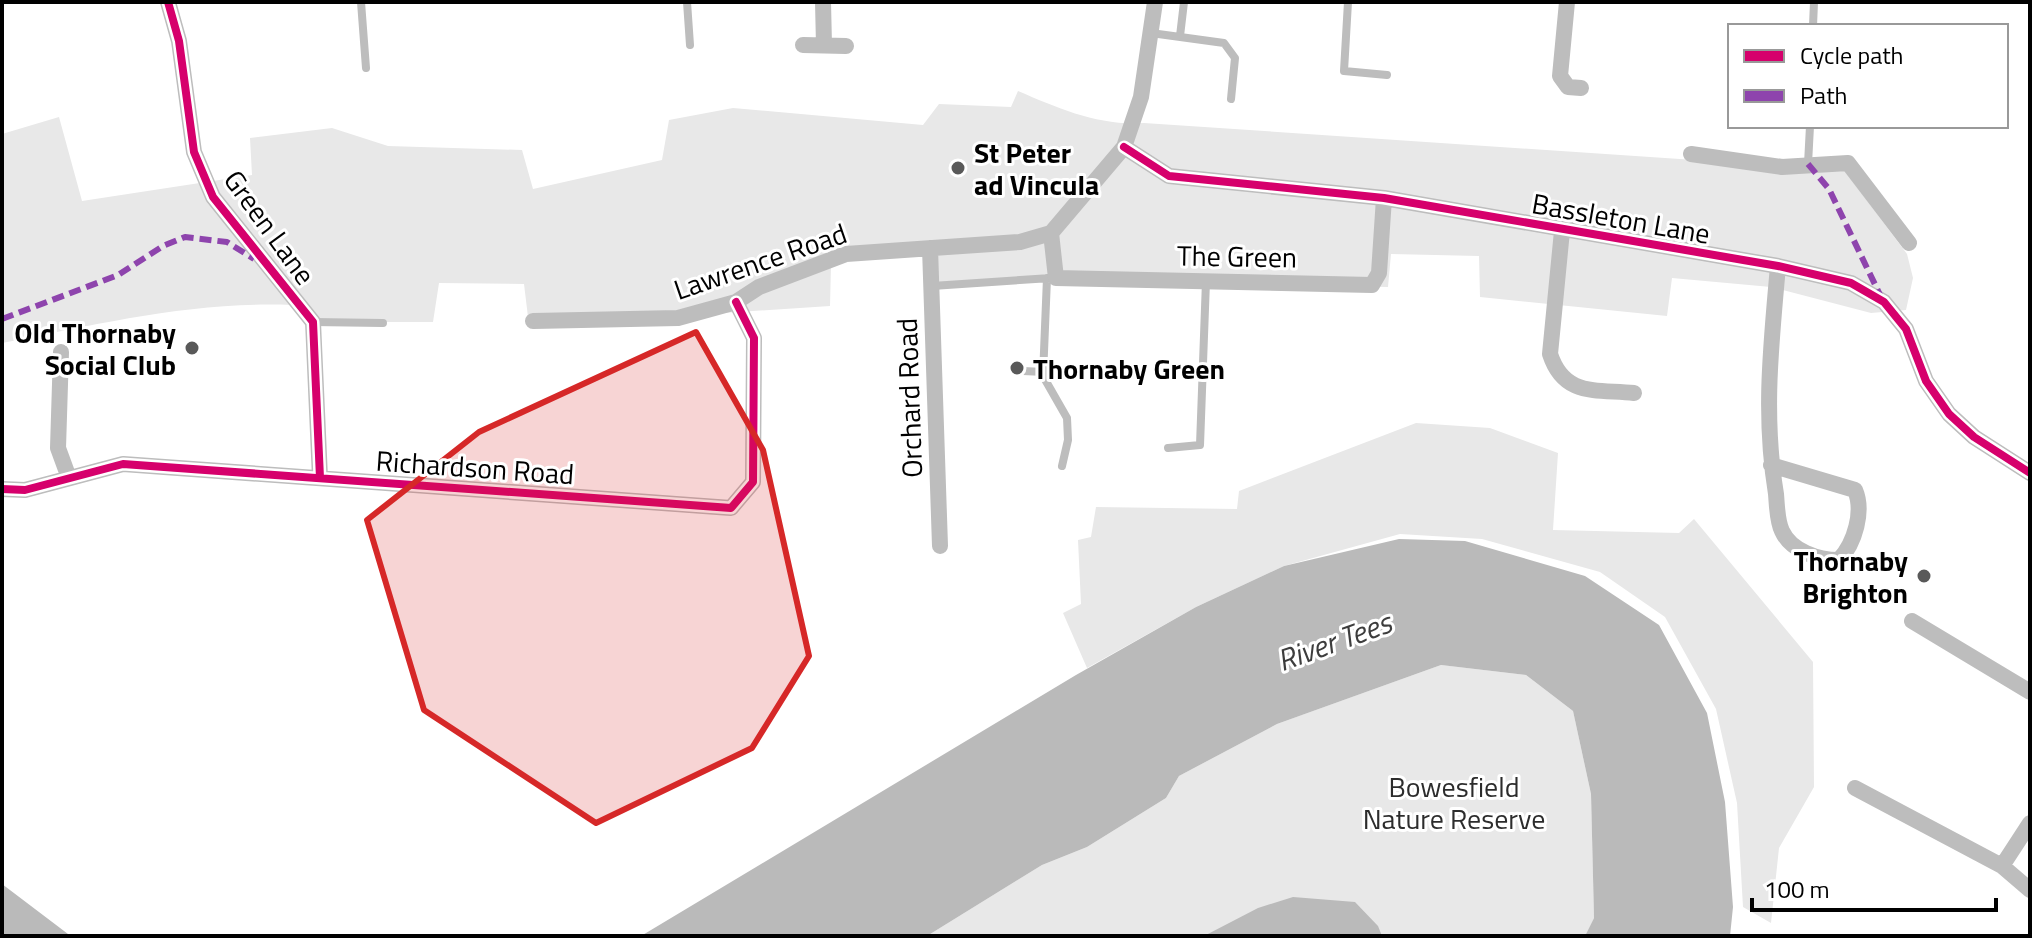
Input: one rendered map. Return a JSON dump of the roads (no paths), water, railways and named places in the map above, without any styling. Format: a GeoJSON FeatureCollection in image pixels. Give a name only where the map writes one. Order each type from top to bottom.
{"type":"FeatureCollection","features":[{"type":"Feature","properties":{"kind":"street","name":"Green Lane"},"geometry":{"type":"LineString","coordinates":[[168,2],[179,41],[194,152],[213,197],[313,322],[320,478]]}},
{"type":"Feature","properties":{"kind":"street"},"geometry":{"type":"LineString","coordinates":[[823,2],[824,45]]}},
{"type":"Feature","properties":{"kind":"street"},"geometry":{"type":"LineString","coordinates":[[1052,278],[1051,233],[1124,147],[1141,97],[1155,2]]}},
{"type":"Feature","properties":{"kind":"street"},"geometry":{"type":"LineString","coordinates":[[1567,2],[1560,76],[1568,87],[1581,88]]}},
{"type":"Feature","properties":{"kind":"street"},"geometry":{"type":"LineString","coordinates":[[803,45],[846,46]]}},
{"type":"Feature","properties":{"kind":"street","name":"Bassleton Lane"},"geometry":{"type":"LineString","coordinates":[[1124,147],[1169,176],[1384,198],[1778,266],[1851,283],[1884,302],[1906,329],[1926,381],[1949,414],[1974,437],[2030,473]]}},
{"type":"Feature","properties":{"kind":"street"},"geometry":{"type":"LineString","coordinates":[[1691,154],[1782,167],[1848,163],[1909,243]]}},
{"type":"Feature","properties":{"kind":"street","name":"The Green"},"geometry":{"type":"LineString","coordinates":[[1052,278],[1372,285],[1379,273],[1384,198]]}},
{"type":"Feature","properties":{"kind":"street"},"geometry":{"type":"LineString","coordinates":[[1562,231],[1550,354],[1557,374],[1574,387],[1634,393]]}},
{"type":"Feature","properties":{"kind":"street","name":"Lawrence Road"},"geometry":{"type":"LineString","coordinates":[[533,321],[678,318],[736,302],[759,287],[846,254],[1020,242],[1051,233]]}},
{"type":"Feature","properties":{"kind":"street","name":"Orchard Road"},"geometry":{"type":"LineString","coordinates":[[930,248],[940,546]]}},
{"type":"Feature","properties":{"kind":"street"},"geometry":{"type":"LineString","coordinates":[[1771,465],[1855,490],[1861,505],[1848,550],[1839,560],[1823,560],[1792,545],[1781,530],[1771,465],[1767,402],[1778,266]]}},
{"type":"Feature","properties":{"kind":"street","name":"Richardson Road"},"geometry":{"type":"LineString","coordinates":[[2,489],[25,490],[123,464],[731,508],[753,482],[754,338],[736,302]]}},
{"type":"Feature","properties":{"kind":"street"},"geometry":{"type":"LineString","coordinates":[[61,352],[58,448],[69,478]]}},
{"type":"Feature","properties":{"kind":"street"},"geometry":{"type":"LineString","coordinates":[[1912,621],[2030,692]]}},
{"type":"Feature","properties":{"kind":"street"},"geometry":{"type":"LineString","coordinates":[[1855,788],[2002,866],[2030,890]]}},
{"type":"Feature","properties":{"kind":"street"},"geometry":{"type":"LineString","coordinates":[[2002,866],[2030,823]]}},
{"type":"Feature","properties":{"kind":"lane"},"geometry":{"type":"LineString","coordinates":[[361,2],[366,68]]}},
{"type":"Feature","properties":{"kind":"lane"},"geometry":{"type":"LineString","coordinates":[[687,2],[690,45]]}},
{"type":"Feature","properties":{"kind":"lane"},"geometry":{"type":"LineString","coordinates":[[1180,36],[1184,2]]}},
{"type":"Feature","properties":{"kind":"lane"},"geometry":{"type":"LineString","coordinates":[[1348,2],[1344,71],[1387,75]]}},
{"type":"Feature","properties":{"kind":"lane"},"geometry":{"type":"LineString","coordinates":[[1813,24],[1814,2]]}},
{"type":"Feature","properties":{"kind":"lane"},"geometry":{"type":"LineString","coordinates":[[1150,32],[1224,43],[1235,58],[1231,99]]}},
{"type":"Feature","properties":{"kind":"lane"},"geometry":{"type":"LineString","coordinates":[[1808,164],[1810,128]]}},
{"type":"Feature","properties":{"kind":"lane"},"geometry":{"type":"LineString","coordinates":[[932,286],[1052,278],[1044,382],[1062,404],[1067,418],[1068,440],[1062,466]]}},
{"type":"Feature","properties":{"kind":"lane"},"geometry":{"type":"LineString","coordinates":[[1168,448],[1200,445],[1206,281]]}},
{"type":"Feature","properties":{"kind":"lane"},"geometry":{"type":"LineString","coordinates":[[313,322],[383,323]]}},
{"type":"Feature","properties":{"kind":"lane"},"geometry":{"type":"LineString","coordinates":[[1023,371],[1044,372]]}},
{"type":"Feature","properties":{"kind":"water","name":"River Tees"},"geometry":{"type":"Polygon","coordinates":[[[1399,539],[1465,541],[1585,576],[1659,625],[1707,713],[1725,802],[1733,907],[1730,936],[1585,936],[1594,918],[1591,794],[1573,711],[1526,675],[1441,665],[1277,724],[1179,776],[1166,798],[1087,847],[1042,865],[927,936],[641,936],[1076,675],[1196,607],[1284,566],[1399,539]]]}},
{"type":"Feature","properties":{"kind":"water"},"geometry":{"type":"Polygon","coordinates":[[[2,884],[68,934],[72,936],[2,936],[2,884]]]}},
{"type":"Feature","properties":{"kind":"water"},"geometry":{"type":"Polygon","coordinates":[[[1293,897],[1355,902],[1378,926],[1382,936],[1204,936],[1258,908],[1293,897]]]}},
{"type":"Feature","properties":{"kind":"place","name":"St Peter ad Vincula"},"geometry":{"type":"Point","coordinates":[958,168]}},
{"type":"Feature","properties":{"kind":"place","name":"Old Thornaby Social Club"},"geometry":{"type":"Point","coordinates":[192,348]}},
{"type":"Feature","properties":{"kind":"place","name":"Thornaby Green"},"geometry":{"type":"Point","coordinates":[1017,368]}},
{"type":"Feature","properties":{"kind":"place","name":"Thornaby Brighton"},"geometry":{"type":"Point","coordinates":[1924,576]}},
{"type":"Feature","properties":{"kind":"park label","name":"Bowesfield Nature Reserve"},"geometry":{"type":"Point","coordinates":[1454,802]}}]}
